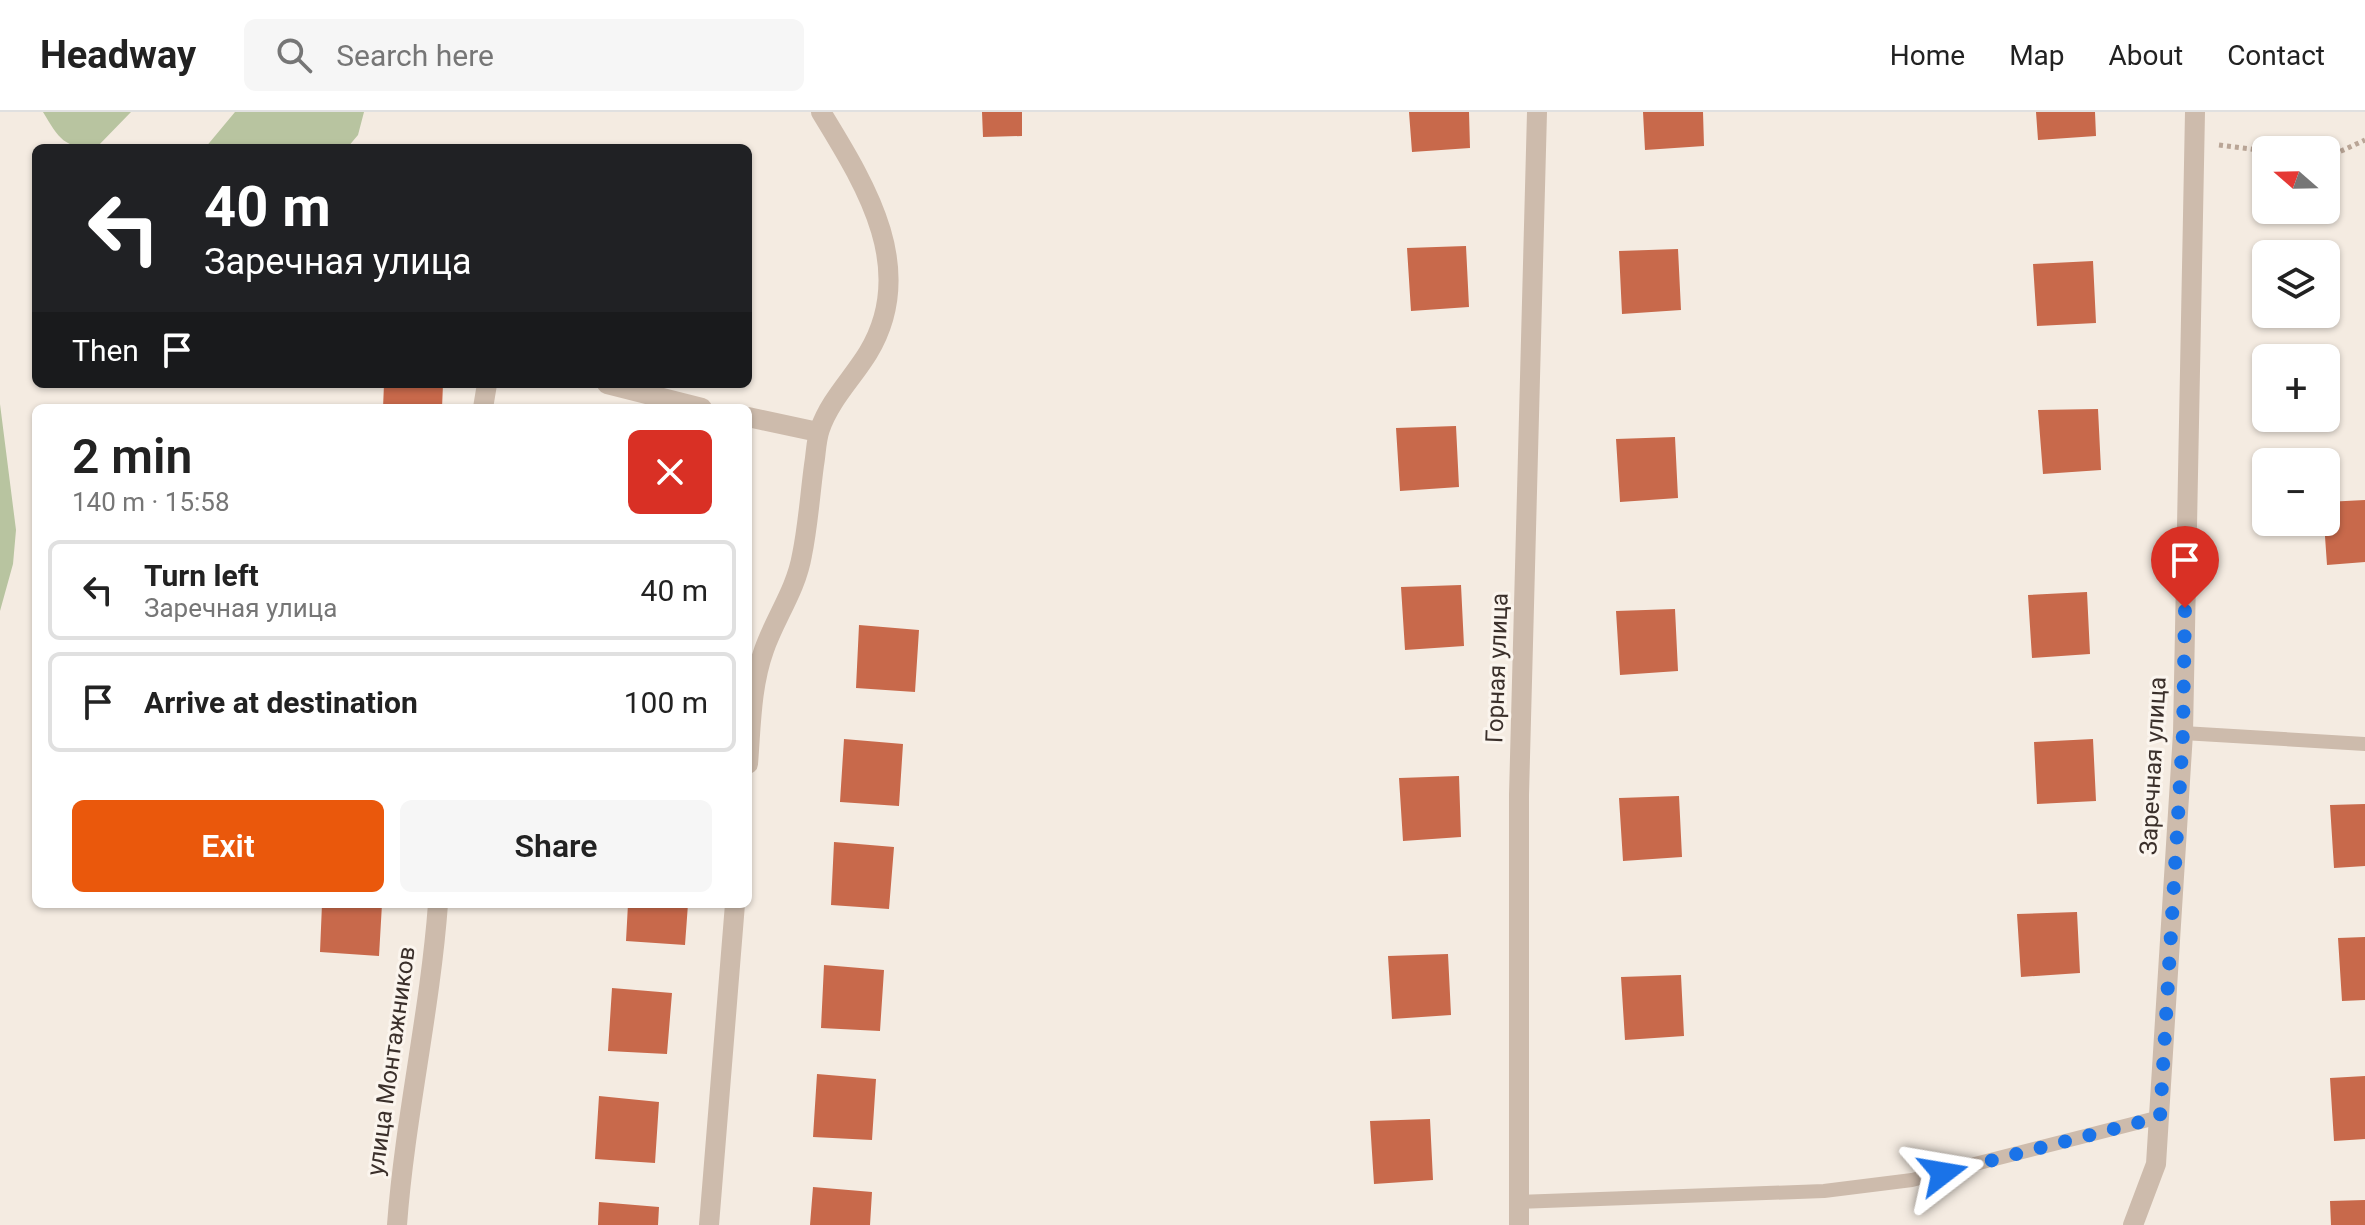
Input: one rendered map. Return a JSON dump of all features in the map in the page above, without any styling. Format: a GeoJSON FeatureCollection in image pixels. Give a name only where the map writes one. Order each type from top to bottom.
{"type":"FeatureCollection","features":[{"type":"Feature","properties":{"kind":"street"},"geometry":{"type":"LineString","coordinates":[[752,723],[763,651],[792,591],[802,557],[818,432],[842,387],[869,351],[890,288],[881,225],[847,155],[821,112]]}},
{"type":"Feature","properties":{"kind":"street","name":"Горная улица"},"geometry":{"type":"LineString","coordinates":[[1519,1225],[1519,795],[1537,112]]}},
{"type":"Feature","properties":{"kind":"street","name":"Заречная улица"},"geometry":{"type":"LineString","coordinates":[[2133,1225],[2156,1164],[2183,733],[2195,112]]}},
{"type":"Feature","properties":{"kind":"street"},"geometry":{"type":"LineString","coordinates":[[623,388],[686,404]]}},
{"type":"Feature","properties":{"kind":"street"},"geometry":{"type":"LineString","coordinates":[[752,418],[818,432]]}},
{"type":"Feature","properties":{"kind":"street","name":"улица Монтажников"},"geometry":{"type":"LineString","coordinates":[[397,1225],[401,1163],[432,974],[438,908]]}},
{"type":"Feature","properties":{"kind":"street"},"geometry":{"type":"LineString","coordinates":[[709,1225],[735,908]]}},
{"type":"Feature","properties":{"kind":"lane"},"geometry":{"type":"LineString","coordinates":[[2183,733],[2365,744]]}},
{"type":"Feature","properties":{"kind":"lane"},"geometry":{"type":"LineString","coordinates":[[1519,1202],[1824,1191],[1912,1180],[2160,1117]]}},
{"type":"Feature","properties":{"kind":"path"},"geometry":{"type":"LineString","coordinates":[[2340,152],[2365,140]]}},
{"type":"Feature","properties":{"kind":"path"},"geometry":{"type":"LineString","coordinates":[[2195,141],[2252,149]]}},
{"type":"Feature","properties":{"kind":"green space"},"geometry":{"type":"Polygon","coordinates":[[[43,112],[131,112],[100,144],[69,144],[43,112]]]}},
{"type":"Feature","properties":{"kind":"green space"},"geometry":{"type":"Polygon","coordinates":[[[235,112],[364,112],[358,135],[350,144],[208,144],[235,112]]]}},
{"type":"Feature","properties":{"kind":"green space"},"geometry":{"type":"Polygon","coordinates":[[[0,404],[16,530],[13,564],[0,611],[0,404]]]}},
{"type":"Feature","properties":{"kind":"building"},"geometry":{"type":"Polygon","coordinates":[[[982,112],[1022,112],[1022,136],[983,137],[982,112]]]}},
{"type":"Feature","properties":{"kind":"building"},"geometry":{"type":"Polygon","coordinates":[[[1409,112],[1469,112],[1470,148],[1412,152],[1409,112]]]}},
{"type":"Feature","properties":{"kind":"building"},"geometry":{"type":"Polygon","coordinates":[[[1643,112],[1703,112],[1704,146],[1645,150],[1643,112]]]}},
{"type":"Feature","properties":{"kind":"building"},"geometry":{"type":"Polygon","coordinates":[[[2036,112],[2095,112],[2096,136],[2038,140],[2036,112]]]}},
{"type":"Feature","properties":{"kind":"building"},"geometry":{"type":"Polygon","coordinates":[[[1466,246],[1469,307],[1411,311],[1407,248],[1466,246]]]}},
{"type":"Feature","properties":{"kind":"building"},"geometry":{"type":"Polygon","coordinates":[[[1678,249],[1681,310],[1622,314],[1619,251],[1678,249]]]}},
{"type":"Feature","properties":{"kind":"building"},"geometry":{"type":"Polygon","coordinates":[[[2093,261],[2096,323],[2037,326],[2033,264],[2093,261]]]}},
{"type":"Feature","properties":{"kind":"building"},"geometry":{"type":"Polygon","coordinates":[[[384,388],[443,388],[442,404],[383,404],[384,388]]]}},
{"type":"Feature","properties":{"kind":"building"},"geometry":{"type":"Polygon","coordinates":[[[2098,409],[2101,470],[2043,474],[2038,410],[2098,409]]]}},
{"type":"Feature","properties":{"kind":"building"},"geometry":{"type":"Polygon","coordinates":[[[1456,426],[1459,487],[1400,491],[1396,428],[1456,426]]]}},
{"type":"Feature","properties":{"kind":"building"},"geometry":{"type":"Polygon","coordinates":[[[1675,437],[1678,498],[1620,502],[1616,439],[1675,437]]]}},
{"type":"Feature","properties":{"kind":"building"},"geometry":{"type":"Polygon","coordinates":[[[2365,500],[2365,562],[2327,565],[2325,536],[2340,536],[2340,501],[2365,500]]]}},
{"type":"Feature","properties":{"kind":"building"},"geometry":{"type":"Polygon","coordinates":[[[1461,585],[1464,646],[1405,650],[1401,587],[1461,585]]]}},
{"type":"Feature","properties":{"kind":"building"},"geometry":{"type":"Polygon","coordinates":[[[2087,592],[2090,654],[2032,658],[2028,595],[2087,592]]]}},
{"type":"Feature","properties":{"kind":"building"},"geometry":{"type":"Polygon","coordinates":[[[1675,609],[1678,671],[1620,675],[1616,611],[1675,609]]]}},
{"type":"Feature","properties":{"kind":"building"},"geometry":{"type":"Polygon","coordinates":[[[859,625],[919,630],[915,692],[856,688],[859,625]]]}},
{"type":"Feature","properties":{"kind":"building"},"geometry":{"type":"Polygon","coordinates":[[[844,739],[903,744],[899,806],[840,802],[844,739]]]}},
{"type":"Feature","properties":{"kind":"building"},"geometry":{"type":"Polygon","coordinates":[[[2093,739],[2096,801],[2037,804],[2034,742],[2093,739]]]}},
{"type":"Feature","properties":{"kind":"building"},"geometry":{"type":"Polygon","coordinates":[[[1459,776],[1461,837],[1403,841],[1399,778],[1459,776]]]}},
{"type":"Feature","properties":{"kind":"building"},"geometry":{"type":"Polygon","coordinates":[[[1679,796],[1682,857],[1623,861],[1619,798],[1679,796]]]}},
{"type":"Feature","properties":{"kind":"building"},"geometry":{"type":"Polygon","coordinates":[[[2365,804],[2365,866],[2334,868],[2330,805],[2365,804]]]}},
{"type":"Feature","properties":{"kind":"building"},"geometry":{"type":"Polygon","coordinates":[[[834,842],[894,847],[889,909],[831,905],[834,842]]]}},
{"type":"Feature","properties":{"kind":"building"},"geometry":{"type":"Polygon","coordinates":[[[322,908],[382,908],[379,956],[320,952],[322,908]]]}},
{"type":"Feature","properties":{"kind":"building"},"geometry":{"type":"Polygon","coordinates":[[[628,908],[688,908],[685,945],[626,941],[628,908]]]}},
{"type":"Feature","properties":{"kind":"building"},"geometry":{"type":"Polygon","coordinates":[[[2077,912],[2080,973],[2021,977],[2017,914],[2077,912]]]}},
{"type":"Feature","properties":{"kind":"building"},"geometry":{"type":"Polygon","coordinates":[[[2365,937],[2365,1000],[2342,1001],[2338,938],[2365,937]]]}},
{"type":"Feature","properties":{"kind":"building"},"geometry":{"type":"Polygon","coordinates":[[[1448,954],[1451,1015],[1392,1019],[1388,956],[1448,954]]]}},
{"type":"Feature","properties":{"kind":"building"},"geometry":{"type":"Polygon","coordinates":[[[824,965],[884,970],[880,1031],[821,1028],[824,965]]]}},
{"type":"Feature","properties":{"kind":"building"},"geometry":{"type":"Polygon","coordinates":[[[1681,975],[1684,1036],[1625,1040],[1621,977],[1681,975]]]}},
{"type":"Feature","properties":{"kind":"building"},"geometry":{"type":"Polygon","coordinates":[[[612,988],[672,993],[667,1054],[608,1051],[612,988]]]}},
{"type":"Feature","properties":{"kind":"building"},"geometry":{"type":"Polygon","coordinates":[[[817,1074],[876,1079],[872,1140],[813,1137],[817,1074]]]}},
{"type":"Feature","properties":{"kind":"building"},"geometry":{"type":"Polygon","coordinates":[[[2365,1076],[2365,1139],[2334,1141],[2330,1078],[2365,1076]]]}},
{"type":"Feature","properties":{"kind":"building"},"geometry":{"type":"Polygon","coordinates":[[[599,1096],[659,1102],[655,1163],[595,1159],[599,1096]]]}},
{"type":"Feature","properties":{"kind":"building"},"geometry":{"type":"Polygon","coordinates":[[[1430,1119],[1433,1180],[1374,1184],[1370,1121],[1430,1119]]]}},
{"type":"Feature","properties":{"kind":"building"},"geometry":{"type":"Polygon","coordinates":[[[813,1187],[872,1192],[870,1225],[810,1225],[813,1187]]]}},
{"type":"Feature","properties":{"kind":"building"},"geometry":{"type":"Polygon","coordinates":[[[2365,1200],[2365,1225],[2331,1225],[2330,1201],[2365,1200]]]}},
{"type":"Feature","properties":{"kind":"building"},"geometry":{"type":"Polygon","coordinates":[[[599,1202],[659,1207],[658,1225],[598,1225],[599,1202]]]}},
{"type":"Feature","properties":{"kind":"route"},"geometry":{"type":"LineString","coordinates":[[1943,1173],[2160,1117],[2183,733],[2185,608]]}}]}
